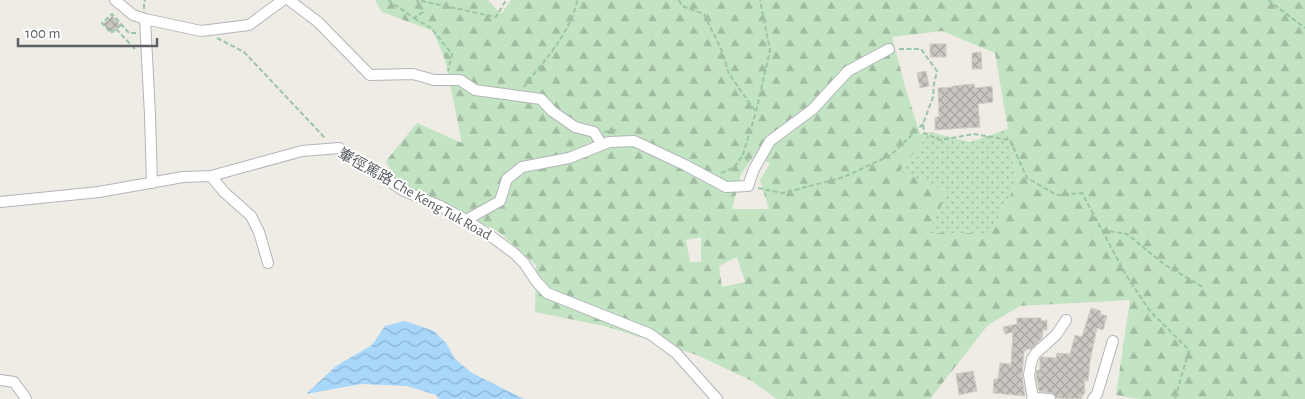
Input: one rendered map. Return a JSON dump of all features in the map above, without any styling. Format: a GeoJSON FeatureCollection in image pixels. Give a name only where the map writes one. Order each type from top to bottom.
{"type":"FeatureCollection","features":[{"type":"Feature","properties":{"kind":"street"},"geometry":{"type":"LineString","coordinates":[[115,0],[133,15],[201,30],[249,25],[283,0]]}},
{"type":"Feature","properties":{"kind":"street"},"geometry":{"type":"LineString","coordinates":[[289,0],[318,22],[370,75],[413,74],[434,80],[460,80],[475,90],[541,99],[552,111],[575,127],[594,132],[602,145]]}},
{"type":"Feature","properties":{"kind":"street"},"geometry":{"type":"LineString","coordinates":[[145,19],[152,183]]}},
{"type":"Feature","properties":{"kind":"street"},"geometry":{"type":"LineString","coordinates":[[466,220],[500,201],[507,180],[522,166],[569,158],[609,142],[634,141],[726,187],[748,186],[754,169],[770,141],[812,109],[848,71],[889,49]]}},
{"type":"Feature","properties":{"kind":"street","name":"輋徑篤路 Che Keng Tuk Road"},"geometry":{"type":"LineString","coordinates":[[0,202],[99,192],[183,177],[211,176],[302,150],[339,148],[404,191],[438,205],[466,220],[515,254],[524,263],[536,282],[547,293],[650,334],[676,353],[717,399]]}},
{"type":"Feature","properties":{"kind":"street"},"geometry":{"type":"LineString","coordinates":[[211,176],[224,192],[251,216],[259,232],[268,263]]}},
{"type":"Feature","properties":{"kind":"street"},"geometry":{"type":"LineString","coordinates":[[1050,399],[1032,399],[1029,375],[1032,359],[1056,335],[1066,320]]}},
{"type":"Feature","properties":{"kind":"street"},"geometry":{"type":"LineString","coordinates":[[1093,399],[1097,394],[1113,341]]}},
{"type":"Feature","properties":{"kind":"street"},"geometry":{"type":"LineString","coordinates":[[0,380],[14,382],[26,399]]}},
{"type":"Feature","properties":{"kind":"path"},"geometry":{"type":"LineString","coordinates":[[388,0],[431,28],[452,54],[446,80]]}},
{"type":"Feature","properties":{"kind":"path"},"geometry":{"type":"LineString","coordinates":[[414,18],[423,12],[417,0],[496,17],[506,0]]}},
{"type":"Feature","properties":{"kind":"path"},"geometry":{"type":"LineString","coordinates":[[518,95],[568,29],[576,9],[576,0]]}},
{"type":"Feature","properties":{"kind":"path"},"geometry":{"type":"LineString","coordinates":[[679,0],[682,6],[704,14],[722,51],[729,74],[756,112]]}},
{"type":"Feature","properties":{"kind":"path"},"geometry":{"type":"LineString","coordinates":[[754,169],[743,154],[756,112],[770,50],[760,0]]}},
{"type":"Feature","properties":{"kind":"path"},"geometry":{"type":"LineString","coordinates":[[1268,0],[1305,28]]}},
{"type":"Feature","properties":{"kind":"path"},"geometry":{"type":"LineString","coordinates":[[121,25],[111,33],[102,23],[112,14],[129,33],[138,34]]}},
{"type":"Feature","properties":{"kind":"path"},"geometry":{"type":"LineString","coordinates":[[116,29],[135,49]]}},
{"type":"Feature","properties":{"kind":"path"},"geometry":{"type":"LineString","coordinates":[[201,30],[244,52],[326,139],[329,149]]}},
{"type":"Feature","properties":{"kind":"path"},"geometry":{"type":"LineString","coordinates":[[748,186],[783,193],[844,178],[891,155],[923,124],[933,97],[937,71],[921,50],[889,49]]}},
{"type":"Feature","properties":{"kind":"path"},"geometry":{"type":"LineString","coordinates":[[923,124],[924,133],[940,140],[974,134],[1010,140],[1027,178],[1057,195],[1082,193],[1126,275],[1150,311],[1189,350],[1175,399]]}},
{"type":"Feature","properties":{"kind":"path"},"geometry":{"type":"LineString","coordinates":[[1102,230],[1126,234],[1165,265],[1204,287]]}},
{"type":"Feature","properties":{"kind":"green space"},"geometry":{"type":"Polygon","coordinates":[[[375,0],[488,0],[501,14],[511,0],[1305,0],[1305,399],[1139,399],[1116,395],[1130,300],[1020,306],[988,325],[930,399],[777,399],[752,381],[697,355],[604,326],[535,312],[536,265],[499,232],[397,183],[386,161],[417,123],[462,143],[445,60],[433,31],[382,12],[375,0]],[[942,31],[892,37],[920,134],[930,132],[900,171],[948,192],[928,233],[991,233],[1017,182],[995,53],[942,31]],[[756,153],[741,174],[732,209],[769,209],[760,180],[770,164],[756,153]],[[701,237],[686,240],[690,262],[701,262],[701,237]],[[737,257],[719,266],[722,287],[745,282],[737,257]]]}},
{"type":"Feature","properties":{"kind":"green space"},"geometry":{"type":"Polygon","coordinates":[[[1008,129],[1017,183],[991,233],[928,233],[900,171],[930,132],[970,142],[1008,129]]]}},
{"type":"Feature","properties":{"kind":"water"},"geometry":{"type":"Polygon","coordinates":[[[405,321],[434,331],[446,343],[455,359],[472,373],[524,399],[439,399],[436,395],[407,386],[361,384],[306,394],[336,366],[372,345],[385,326],[405,321]]]}},
{"type":"Feature","properties":{"kind":"building"},"geometry":{"type":"Polygon","coordinates":[[[112,16],[120,25],[111,32],[103,24],[112,16]]]}},
{"type":"Feature","properties":{"kind":"building"},"geometry":{"type":"Polygon","coordinates":[[[930,44],[946,44],[946,57],[930,57],[930,44]]]}},
{"type":"Feature","properties":{"kind":"building"},"geometry":{"type":"Polygon","coordinates":[[[981,52],[982,69],[972,69],[972,53],[981,52]]]}},
{"type":"Feature","properties":{"kind":"building"},"geometry":{"type":"Polygon","coordinates":[[[926,71],[929,86],[920,88],[917,73],[926,71]]]}},
{"type":"Feature","properties":{"kind":"building"},"geometry":{"type":"Polygon","coordinates":[[[974,84],[975,88],[992,86],[993,102],[978,104],[980,127],[935,130],[935,117],[939,117],[938,88],[974,84]]]}},
{"type":"Feature","properties":{"kind":"building"},"geometry":{"type":"Polygon","coordinates":[[[1091,308],[1101,311],[1100,314],[1107,316],[1103,330],[1097,328],[1088,381],[1084,381],[1085,392],[1081,399],[1057,398],[1053,393],[1039,391],[1036,375],[1037,370],[1040,370],[1041,357],[1056,358],[1057,353],[1070,354],[1075,335],[1082,337],[1091,308]]]}},
{"type":"Feature","properties":{"kind":"building"},"geometry":{"type":"Polygon","coordinates":[[[1017,318],[1041,318],[1041,321],[1047,320],[1047,330],[1043,330],[1042,338],[1031,349],[1024,351],[1022,376],[1025,396],[993,393],[994,379],[998,379],[1000,363],[1011,364],[1013,332],[1005,334],[1003,327],[1017,324],[1017,318]]]}},
{"type":"Feature","properties":{"kind":"building"},"geometry":{"type":"Polygon","coordinates":[[[973,371],[977,391],[959,395],[956,374],[973,371]]]}}]}
